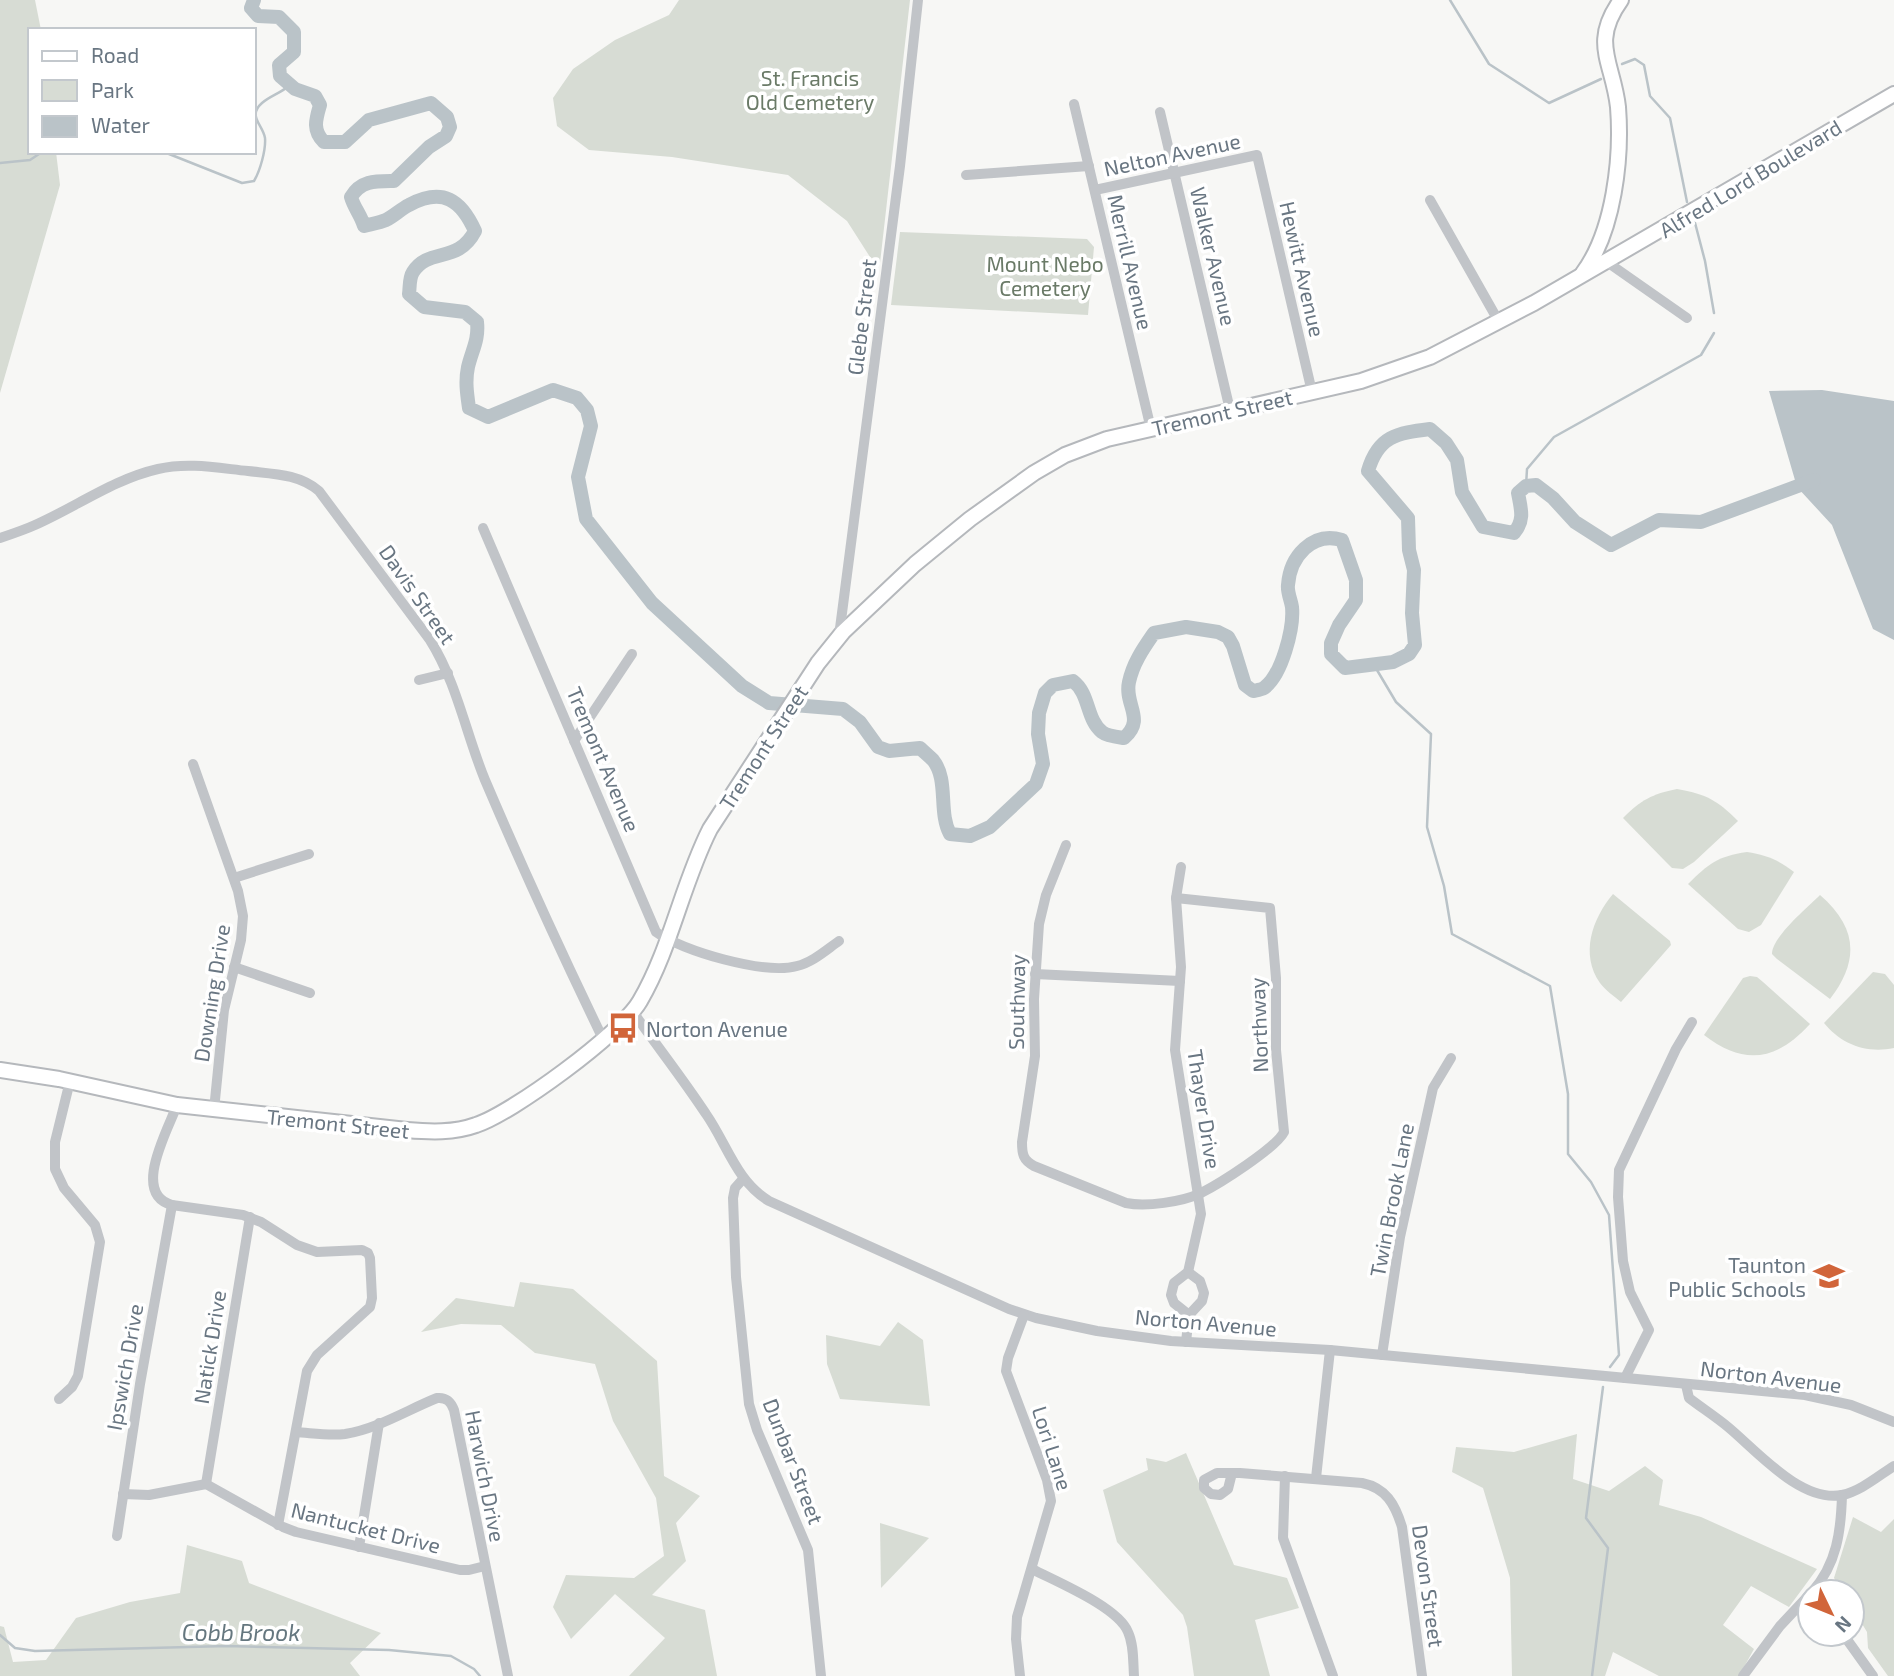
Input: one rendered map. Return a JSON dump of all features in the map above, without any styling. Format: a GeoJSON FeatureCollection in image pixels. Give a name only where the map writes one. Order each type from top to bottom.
{"type":"FeatureCollection","features":[{"type":"Feature","properties":{"kind":"main road"},"geometry":{"type":"LineString","coordinates":[[1580,278],[1594,258],[1604,236],[1618,160],[1618,107],[1605,53],[1605,37],[1608,21],[1622,0]]}},
{"type":"Feature","properties":{"kind":"main road","name":"Alfred Lord Boulevard"},"geometry":{"type":"LineString","coordinates":[[1607,262],[1894,94]]}},
{"type":"Feature","properties":{"kind":"main road","name":"Tremont Street"},"geometry":{"type":"LineString","coordinates":[[0,1070],[70,1081],[177,1105],[407,1130],[462,1129],[488,1120],[523,1100],[603,1039],[633,1012],[644,994],[707,836],[802,686],[838,638],[867,607],[970,519],[1027,477],[1083,448],[1404,368],[1460,343],[1607,262]]}},
{"type":"Feature","properties":{"kind":"street","name":"Glebe Street"},"geometry":{"type":"LineString","coordinates":[[838,638],[900,166],[918,0]]}},
{"type":"Feature","properties":{"kind":"street","name":"Merrill Avenue"},"geometry":{"type":"LineString","coordinates":[[1074,104],[1151,429]]}},
{"type":"Feature","properties":{"kind":"street","name":"Walker Avenue"},"geometry":{"type":"LineString","coordinates":[[1160,111],[1230,410]]}},
{"type":"Feature","properties":{"kind":"street","name":"Nelton Avenue"},"geometry":{"type":"LineString","coordinates":[[1095,190],[1257,155]]}},
{"type":"Feature","properties":{"kind":"street","name":"Hewitt Avenue"},"geometry":{"type":"LineString","coordinates":[[1257,155],[1312,392]]}},
{"type":"Feature","properties":{"kind":"street"},"geometry":{"type":"LineString","coordinates":[[966,175],[1089,166]]}},
{"type":"Feature","properties":{"kind":"street"},"geometry":{"type":"LineString","coordinates":[[1430,200],[1499,321]]}},
{"type":"Feature","properties":{"kind":"street"},"geometry":{"type":"LineString","coordinates":[[1607,262],[1687,318]]}},
{"type":"Feature","properties":{"kind":"street","name":"Davis Street"},"geometry":{"type":"LineString","coordinates":[[0,538],[34,526],[111,487],[158,469],[196,465],[288,475],[311,485],[332,506],[430,640],[448,673],[484,778],[603,1039]]}},
{"type":"Feature","properties":{"kind":"street","name":"Tremont Avenue"},"geometry":{"type":"LineString","coordinates":[[483,527],[654,928],[667,938]]}},
{"type":"Feature","properties":{"kind":"street"},"geometry":{"type":"LineString","coordinates":[[574,741],[632,654]]}},
{"type":"Feature","properties":{"kind":"street"},"geometry":{"type":"LineString","coordinates":[[419,680],[448,673]]}},
{"type":"Feature","properties":{"kind":"street","name":"Downing Drive"},"geometry":{"type":"LineString","coordinates":[[193,764],[233,877],[243,916],[241,940],[224,1010],[214,1110]]}},
{"type":"Feature","properties":{"kind":"street","name":"Southway"},"geometry":{"type":"LineString","coordinates":[[1066,845],[1041,915],[1035,974],[1035,1056],[1022,1142],[1023,1154],[1027,1162],[1135,1205],[1152,1205],[1200,1194]]}},
{"type":"Feature","properties":{"kind":"street"},"geometry":{"type":"LineString","coordinates":[[233,877],[309,854]]}},
{"type":"Feature","properties":{"kind":"street","name":"Thayer Drive"},"geometry":{"type":"LineString","coordinates":[[1181,867],[1176,898],[1180,981],[1174,1039],[1200,1194],[1200,1223],[1188,1272],[1174,1283],[1171,1295],[1174,1303],[1189,1315]]}},
{"type":"Feature","properties":{"kind":"street","name":"Northway"},"geometry":{"type":"LineString","coordinates":[[1176,898],[1270,908],[1276,978],[1276,1050],[1284,1125],[1280,1140],[1200,1194]]}},
{"type":"Feature","properties":{"kind":"street"},"geometry":{"type":"LineString","coordinates":[[667,938],[729,961],[754,966],[789,967],[809,961],[839,941]]}},
{"type":"Feature","properties":{"kind":"street"},"geometry":{"type":"LineString","coordinates":[[234,967],[310,993]]}},
{"type":"Feature","properties":{"kind":"street"},"geometry":{"type":"LineString","coordinates":[[1035,974],[1180,981]]}},
{"type":"Feature","properties":{"kind":"street","name":"Norton Avenue"},"geometry":{"type":"LineString","coordinates":[[633,1012],[709,1117],[743,1179],[769,1201],[1024,1315],[1097,1331],[1186,1342],[1330,1350],[1817,1397],[1851,1405],[1894,1422]]}},
{"type":"Feature","properties":{"kind":"street"},"geometry":{"type":"LineString","coordinates":[[1625,1378],[1649,1330],[1635,1307],[1623,1261],[1618,1197],[1619,1170],[1692,1021]]}},
{"type":"Feature","properties":{"kind":"street","name":"Twin Brook Lane"},"geometry":{"type":"LineString","coordinates":[[1382,1356],[1400,1237],[1433,1088],[1451,1058]]}},
{"type":"Feature","properties":{"kind":"street"},"geometry":{"type":"LineString","coordinates":[[60,1399],[78,1376],[100,1248],[95,1225],[64,1188],[54,1163],[55,1142],[70,1081]]}},
{"type":"Feature","properties":{"kind":"street"},"geometry":{"type":"LineString","coordinates":[[177,1105],[152,1178],[157,1196],[163,1202],[250,1217],[310,1250],[323,1253],[364,1251],[370,1258],[371,1305],[363,1316],[311,1363],[307,1371],[278,1525]]}},
{"type":"Feature","properties":{"kind":"street","name":"Dunbar Street"},"geometry":{"type":"LineString","coordinates":[[743,1179],[735,1188],[733,1198],[736,1277],[746,1387],[757,1430],[808,1550],[821,1676]]}},
{"type":"Feature","properties":{"kind":"street","name":"Ipswich Drive"},"geometry":{"type":"LineString","coordinates":[[117,1536],[172,1205]]}},
{"type":"Feature","properties":{"kind":"street","name":"Natick Drive"},"geometry":{"type":"LineString","coordinates":[[206,1483],[250,1217]]}},
{"type":"Feature","properties":{"kind":"street"},"geometry":{"type":"LineString","coordinates":[[1186,1342],[1189,1315],[1202,1301],[1204,1293],[1200,1281],[1188,1272]]}},
{"type":"Feature","properties":{"kind":"street","name":"Lori Lane"},"geometry":{"type":"LineString","coordinates":[[1020,1676],[1016,1623],[1052,1501],[1047,1479],[1006,1371],[1024,1315]]}},
{"type":"Feature","properties":{"kind":"street"},"geometry":{"type":"LineString","coordinates":[[1316,1478],[1330,1350]]}},
{"type":"Feature","properties":{"kind":"street"},"geometry":{"type":"LineString","coordinates":[[1686,1385],[1689,1398],[1796,1484],[1819,1494],[1842,1495],[1894,1466]]}},
{"type":"Feature","properties":{"kind":"street","name":"Harwich Drive"},"geometry":{"type":"LineString","coordinates":[[296,1432],[339,1434],[360,1430],[438,1398],[444,1398],[451,1403],[508,1676]]}},
{"type":"Feature","properties":{"kind":"street"},"geometry":{"type":"LineString","coordinates":[[359,1547],[379,1423]]}},
{"type":"Feature","properties":{"kind":"street","name":"Devon Street"},"geometry":{"type":"LineString","coordinates":[[1232,1473],[1316,1478],[1373,1486],[1383,1492],[1395,1507],[1402,1527],[1422,1676]]}},
{"type":"Feature","properties":{"kind":"street"},"geometry":{"type":"LineString","coordinates":[[1285,1476],[1283,1538],[1333,1676]]}},
{"type":"Feature","properties":{"kind":"street"},"geometry":{"type":"LineString","coordinates":[[123,1494],[149,1495],[206,1483]]}},
{"type":"Feature","properties":{"kind":"street","name":"Nantucket Drive"},"geometry":{"type":"LineString","coordinates":[[206,1483],[278,1525],[296,1532],[460,1570],[485,1566]]}},
{"type":"Feature","properties":{"kind":"street"},"geometry":{"type":"LineString","coordinates":[[1822,1578],[1841,1530],[1842,1495]]}},
{"type":"Feature","properties":{"kind":"street"},"geometry":{"type":"LineString","coordinates":[[1032,1569],[1109,1609],[1122,1620],[1131,1642],[1134,1676]]}},
{"type":"Feature","properties":{"kind":"street"},"geometry":{"type":"LineString","coordinates":[[1743,1676],[1796,1609]]}},
{"type":"Feature","properties":{"kind":"street"},"geometry":{"type":"LineString","coordinates":[[1853,1648],[1873,1676]]}},
{"type":"Feature","properties":{"kind":"green space"},"geometry":{"type":"Polygon","coordinates":[[[0,0],[35,0],[41,28],[28,28],[28,154],[56,154],[60,185],[0,393],[0,0]]]}},
{"type":"Feature","properties":{"kind":"green space","name":"St. Francis Old Cemetery"},"geometry":{"type":"Polygon","coordinates":[[[679,0],[910,0],[880,263],[870,257],[847,221],[788,175],[672,157],[589,150],[557,126],[553,98],[573,69],[615,40],[669,15],[679,0]]]}},
{"type":"Feature","properties":{"kind":"green space","name":"Mount Nebo Cemetery"},"geometry":{"type":"Polygon","coordinates":[[[900,232],[1087,239],[1094,247],[1088,315],[891,305],[900,232]]]}},
{"type":"Feature","properties":{"kind":"green space"},"geometry":{"type":"Polygon","coordinates":[[[1677,789],[1710,799],[1738,821],[1683,869],[1672,868],[1623,818],[1647,799],[1677,789]]]}},
{"type":"Feature","properties":{"kind":"green space"},"geometry":{"type":"Polygon","coordinates":[[[1747,852],[1772,859],[1794,872],[1761,925],[1749,932],[1738,929],[1688,884],[1714,862],[1747,852]]]}},
{"type":"Feature","properties":{"kind":"green space"},"geometry":{"type":"Polygon","coordinates":[[[1613,894],[1670,941],[1671,945],[1621,1002],[1600,983],[1594,972],[1590,949],[1594,925],[1613,894]]]}},
{"type":"Feature","properties":{"kind":"green space"},"geometry":{"type":"Polygon","coordinates":[[[1820,895],[1841,919],[1850,944],[1846,971],[1830,999],[1772,954],[1784,931],[1820,895]]]}},
{"type":"Feature","properties":{"kind":"green space"},"geometry":{"type":"Polygon","coordinates":[[[1873,972],[1885,974],[1894,985],[1894,1048],[1874,1050],[1855,1046],[1838,1037],[1824,1023],[1873,972]]]}},
{"type":"Feature","properties":{"kind":"green space"},"geometry":{"type":"Polygon","coordinates":[[[1757,977],[1810,1024],[1785,1046],[1759,1055],[1733,1052],[1704,1035],[1743,978],[1757,977]]]}},
{"type":"Feature","properties":{"kind":"green space"},"geometry":{"type":"Polygon","coordinates":[[[520,1282],[573,1289],[657,1361],[664,1476],[700,1496],[676,1523],[686,1561],[652,1595],[705,1610],[717,1676],[629,1676],[665,1638],[615,1594],[571,1639],[553,1607],[566,1575],[634,1578],[664,1556],[656,1498],[613,1421],[595,1364],[535,1353],[501,1325],[461,1324],[421,1332],[456,1298],[514,1307],[520,1282]]]}},
{"type":"Feature","properties":{"kind":"green space"},"geometry":{"type":"Polygon","coordinates":[[[898,1322],[923,1340],[930,1406],[840,1399],[827,1364],[826,1335],[880,1346],[898,1322]]]}},
{"type":"Feature","properties":{"kind":"green space"},"geometry":{"type":"Polygon","coordinates":[[[1577,1434],[1573,1479],[1609,1491],[1645,1466],[1663,1480],[1659,1505],[1701,1517],[1817,1569],[1810,1578],[1796,1578],[1796,1598],[1789,1607],[1751,1586],[1723,1625],[1754,1649],[1739,1676],[1659,1676],[1613,1652],[1605,1676],[1512,1676],[1510,1578],[1483,1488],[1452,1472],[1456,1447],[1514,1452],[1577,1434]]]}},
{"type":"Feature","properties":{"kind":"green space"},"geometry":{"type":"Polygon","coordinates":[[[1186,1453],[1234,1565],[1287,1578],[1299,1608],[1255,1620],[1270,1676],[1194,1676],[1183,1615],[1117,1542],[1103,1490],[1148,1470],[1146,1458],[1166,1462],[1186,1453]]]}},
{"type":"Feature","properties":{"kind":"green space"},"geometry":{"type":"Polygon","coordinates":[[[1853,1517],[1881,1532],[1894,1519],[1894,1676],[1888,1676],[1868,1648],[1866,1578],[1834,1578],[1853,1517]]]}},
{"type":"Feature","properties":{"kind":"green space"},"geometry":{"type":"Polygon","coordinates":[[[880,1523],[929,1538],[881,1588],[880,1523]]]}},
{"type":"Feature","properties":{"kind":"green space"},"geometry":{"type":"Polygon","coordinates":[[[187,1545],[242,1561],[249,1583],[381,1633],[350,1663],[360,1676],[0,1676],[0,1626],[4,1627],[13,1662],[46,1660],[76,1618],[130,1602],[180,1593],[187,1545]]]}},
{"type":"Feature","properties":{"kind":"water"},"geometry":{"type":"Polygon","coordinates":[[[1822,390],[1894,401],[1894,640],[1873,629],[1832,525],[1797,487],[1769,391],[1822,390]]]}},
{"type":"Feature","properties":{"kind":"waterway"},"geometry":{"type":"LineString","coordinates":[[254,0],[251,8],[258,16],[279,17],[294,32],[294,52],[279,65],[280,76],[295,89],[315,96],[320,105],[316,129],[324,142],[345,142],[369,120],[431,103],[447,117],[450,127],[446,136],[429,147],[394,181],[364,184],[351,197],[364,226],[386,220],[409,205],[432,197],[441,197],[457,204],[470,220],[475,231],[468,241],[452,252],[420,264],[412,274],[409,294],[424,307],[465,312],[477,322],[476,340],[467,377],[469,408],[488,417],[553,390],[577,398],[587,410],[591,426],[578,477],[586,519],[652,603],[742,686],[769,703],[843,709],[860,722],[878,747],[889,751],[920,748],[938,768],[946,825],[950,834],[970,836],[990,827],[1036,784],[1043,764],[1038,734],[1039,713],[1045,693],[1053,685],[1073,681],[1082,693],[1097,727],[1102,732],[1124,738],[1130,731],[1134,718],[1129,698],[1129,682],[1139,656],[1154,633],[1186,627],[1218,632],[1228,637],[1233,646],[1245,685],[1253,691],[1264,688],[1276,673],[1289,638],[1292,607],[1288,588],[1293,565],[1304,549],[1321,539],[1342,540],[1356,580],[1356,600],[1339,625],[1331,643],[1331,654],[1345,668],[1393,662],[1409,654],[1415,645],[1412,613],[1414,570],[1409,550],[1408,518],[1368,471],[1377,450],[1390,438],[1430,429],[1446,443],[1457,460],[1462,492],[1483,527],[1514,533],[1521,519],[1518,493],[1526,486],[1536,485],[1553,498],[1575,522],[1611,545],[1659,520],[1701,522],[1814,480]]}},
{"type":"Feature","properties":{"kind":"waterway"},"geometry":{"type":"LineString","coordinates":[[1450,0],[1489,64],[1549,103],[1601,79]]}},
{"type":"Feature","properties":{"kind":"waterway"},"geometry":{"type":"LineString","coordinates":[[1622,64],[1635,59],[1644,65],[1650,96],[1670,118],[1687,202]]}},
{"type":"Feature","properties":{"kind":"waterway"},"geometry":{"type":"LineString","coordinates":[[256,112],[268,98],[290,85]]}},
{"type":"Feature","properties":{"kind":"waterway"},"geometry":{"type":"LineString","coordinates":[[169,154],[242,183],[254,181],[265,143],[264,133],[256,116]]}},
{"type":"Feature","properties":{"kind":"waterway"},"geometry":{"type":"LineString","coordinates":[[0,163],[30,160],[39,154]]}},
{"type":"Feature","properties":{"kind":"waterway"},"geometry":{"type":"LineString","coordinates":[[1694,219],[1714,313]]}},
{"type":"Feature","properties":{"kind":"waterway"},"geometry":{"type":"LineString","coordinates":[[1526,486],[1527,469],[1554,437],[1701,355],[1714,333]]}},
{"type":"Feature","properties":{"kind":"waterway"},"geometry":{"type":"LineString","coordinates":[[1374,665],[1396,702],[1431,734],[1427,827],[1444,886],[1452,934],[1550,986],[1568,1094],[1568,1154],[1591,1182],[1609,1215],[1619,1355],[1610,1367]]}},
{"type":"Feature","properties":{"kind":"waterway"},"geometry":{"type":"LineString","coordinates":[[1592,1676],[1608,1548],[1586,1518],[1603,1387]]}},
{"type":"Feature","properties":{"kind":"waterway","name":"Cobb Brook"},"geometry":{"type":"LineString","coordinates":[[0,1635],[15,1648],[35,1651],[227,1646],[389,1650],[451,1656],[474,1669],[480,1676]]}},
{"type":"Feature","properties":{"kind":"place","name":"Norton Avenue"},"geometry":{"type":"Point","coordinates":[623,1028]}},
{"type":"Feature","properties":{"kind":"place","name":"Taunton Public Schools"},"geometry":{"type":"Point","coordinates":[1829,1276]}}]}
